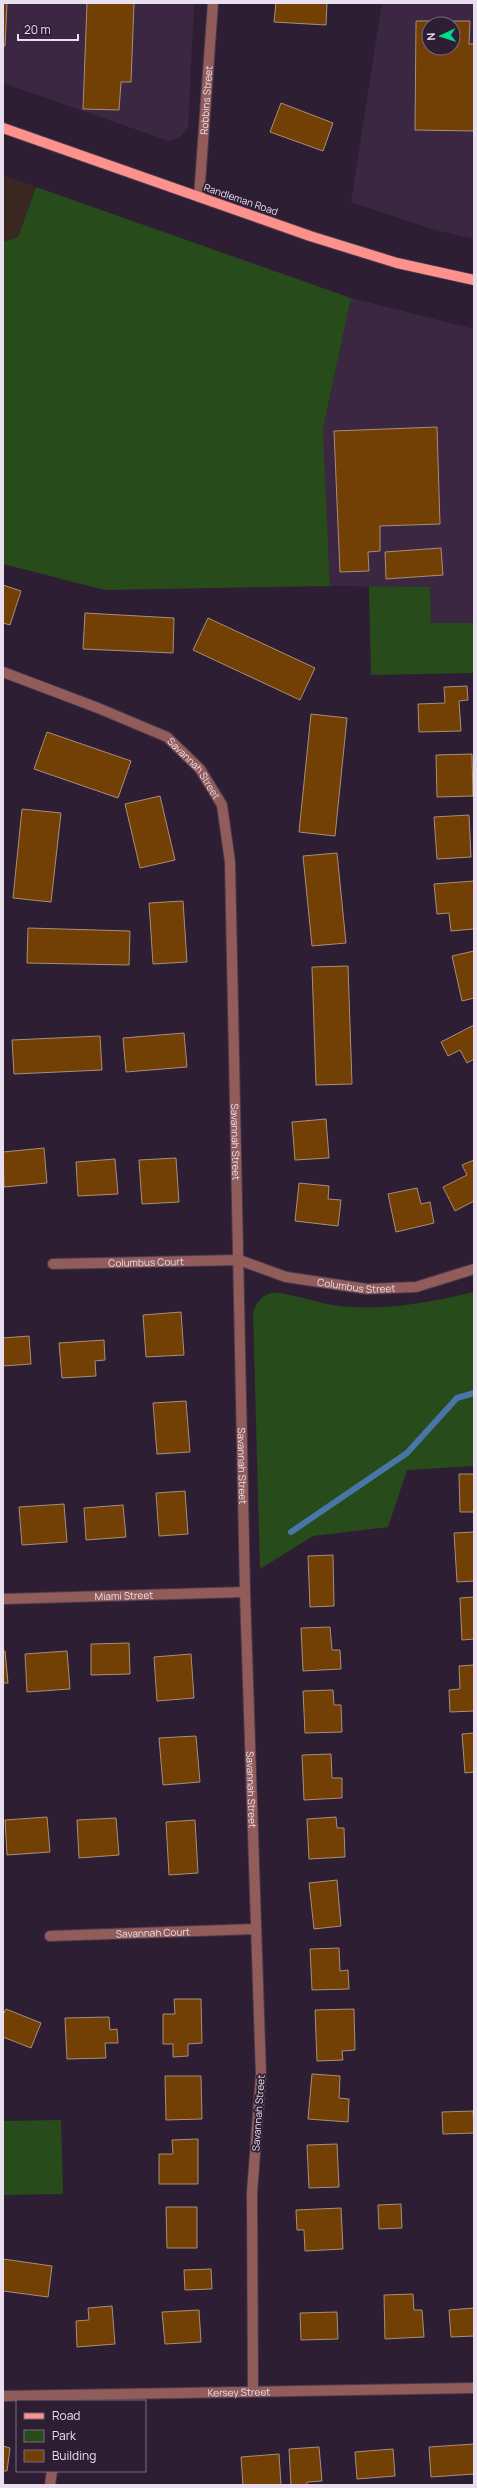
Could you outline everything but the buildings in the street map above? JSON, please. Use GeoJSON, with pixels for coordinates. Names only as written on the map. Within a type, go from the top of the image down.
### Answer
{"type":"FeatureCollection","features":[{"type":"Feature","properties":{"kind":"main road","name":"Randleman Road"},"geometry":{"type":"LineString","coordinates":[[3,128],[199,197],[397,263],[474,280]]}},
{"type":"Feature","properties":{"kind":"street","name":"Robbins Street"},"geometry":{"type":"LineString","coordinates":[[199,197],[212,3]]}},
{"type":"Feature","properties":{"kind":"street","name":"Savannah Street"},"geometry":{"type":"LineString","coordinates":[[3,672],[98,708],[167,737],[200,769],[222,805],[230,862],[245,1592],[261,2075],[252,2193],[253,2391]]}},
{"type":"Feature","properties":{"kind":"street","name":"Columbus Court"},"geometry":{"type":"LineString","coordinates":[[53,1264],[239,1260]]}},
{"type":"Feature","properties":{"kind":"street","name":"Columbus Street"},"geometry":{"type":"LineString","coordinates":[[239,1260],[286,1277],[367,1289],[416,1286],[474,1269]]}},
{"type":"Feature","properties":{"kind":"street","name":"Miami Street"},"geometry":{"type":"LineString","coordinates":[[3,1599],[245,1592]]}},
{"type":"Feature","properties":{"kind":"street","name":"Savannah Court"},"geometry":{"type":"LineString","coordinates":[[50,1936],[256,1929]]}},
{"type":"Feature","properties":{"kind":"street","name":"Kersey Street"},"geometry":{"type":"LineString","coordinates":[[3,2396],[67,2398],[253,2391],[474,2388]]}},
{"type":"Feature","properties":{"kind":"street"},"geometry":{"type":"LineString","coordinates":[[50,2485],[52,2472]]}},
{"type":"Feature","properties":{"kind":"shaded area"},"geometry":{"type":"Polygon","coordinates":[[[3,3],[194,3],[188,128],[179,138],[169,141],[3,83],[3,3]]]}},
{"type":"Feature","properties":{"kind":"shaded area"},"geometry":{"type":"Polygon","coordinates":[[[382,3],[474,3],[474,239],[432,229],[351,202],[382,3]]]}},
{"type":"Feature","properties":{"kind":"shaded area"},"geometry":{"type":"Polygon","coordinates":[[[3,175],[36,187],[18,237],[3,242],[3,175]]]}},
{"type":"Feature","properties":{"kind":"shaded area"},"geometry":{"type":"Polygon","coordinates":[[[351,298],[474,329],[474,623],[431,623],[430,587],[330,586],[323,429],[351,298]]]}},
{"type":"Feature","properties":{"kind":"green space"},"geometry":{"type":"Polygon","coordinates":[[[36,187],[351,298],[323,429],[330,586],[105,590],[3,564],[3,242],[18,237],[36,187]]]}},
{"type":"Feature","properties":{"kind":"green space"},"geometry":{"type":"Polygon","coordinates":[[[369,586],[430,587],[431,623],[474,623],[474,673],[371,675],[369,586]]]}},
{"type":"Feature","properties":{"kind":"green space"},"geometry":{"type":"Polygon","coordinates":[[[474,1292],[474,1466],[407,1470],[388,1527],[313,1536],[260,1569],[253,1311],[258,1302],[265,1295],[277,1293],[292,1295],[332,1305],[350,1307],[385,1307],[439,1300],[474,1292]]]}},
{"type":"Feature","properties":{"kind":"green space"},"geometry":{"type":"Polygon","coordinates":[[[61,2120],[63,2194],[3,2195],[3,2121],[61,2120]]]}},
{"type":"Feature","properties":{"kind":"waterway"},"geometry":{"type":"LineString","coordinates":[[291,1532],[407,1453],[457,1398],[474,1393]]}}]}
